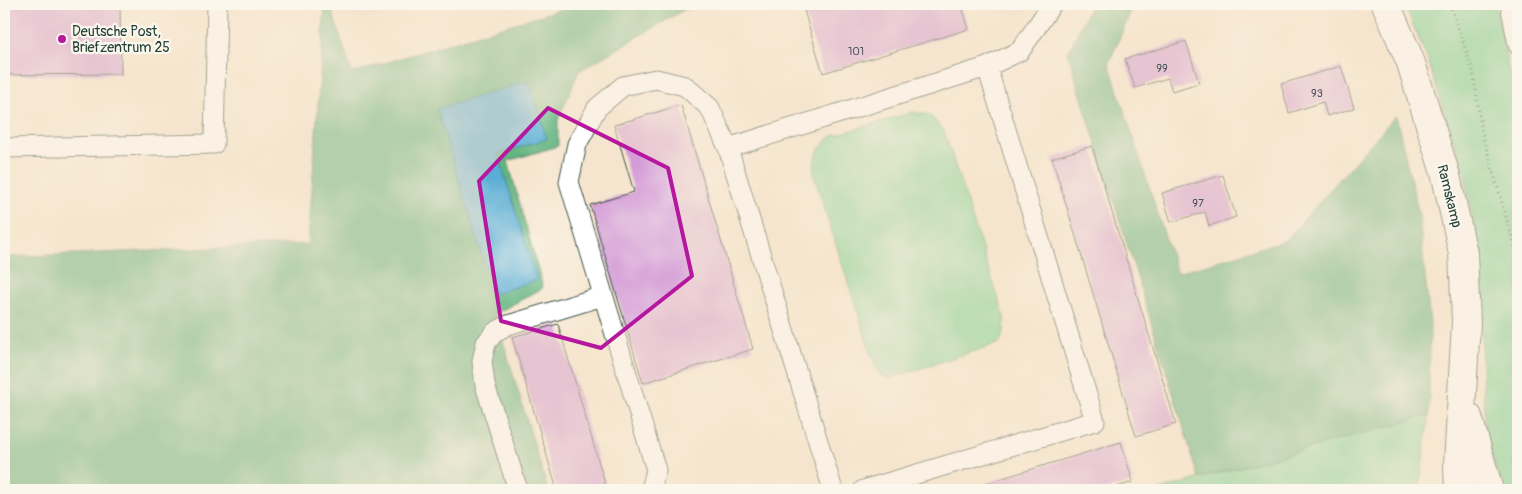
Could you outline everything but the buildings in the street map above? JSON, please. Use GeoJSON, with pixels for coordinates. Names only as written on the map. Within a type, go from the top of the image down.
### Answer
{"type":"FeatureCollection","features":[{"type":"Feature","properties":{"kind":"street","name":"Ramskamp"},"geometry":{"type":"LineString","coordinates":[[1386,4],[1411,63],[1446,176],[1463,253],[1466,322],[1458,465],[1459,490]]}},
{"type":"Feature","properties":{"kind":"street","name":"Ramskamp"},"geometry":{"type":"LineString","coordinates":[[1463,398],[1489,490]]}},
{"type":"Feature","properties":{"kind":"lane"},"geometry":{"type":"LineString","coordinates":[[4,148],[214,144],[217,4]]}},
{"type":"Feature","properties":{"kind":"lane"},"geometry":{"type":"LineString","coordinates":[[728,148],[987,67],[1020,51],[1052,4]]}},
{"type":"Feature","properties":{"kind":"lane"},"geometry":{"type":"LineString","coordinates":[[1510,4],[1518,45]]}},
{"type":"Feature","properties":{"kind":"lane"},"geometry":{"type":"LineString","coordinates":[[863,490],[1095,421],[987,67]]}},
{"type":"Feature","properties":{"kind":"lane"},"geometry":{"type":"LineString","coordinates":[[651,490],[656,470],[568,182],[576,144],[597,108],[624,86],[656,79],[686,86],[710,108],[728,148],[833,490]]}},
{"type":"Feature","properties":{"kind":"lane"},"geometry":{"type":"LineString","coordinates":[[518,490],[485,385],[482,361],[486,343],[495,332],[508,325],[603,296]]}},
{"type":"Feature","properties":{"kind":"path"},"geometry":{"type":"LineString","coordinates":[[1450,4],[1473,71],[1482,133],[1518,259]]}},
{"type":"Feature","properties":{"kind":"path"},"geometry":{"type":"LineString","coordinates":[[1513,464],[1518,399]]}},
{"type":"Feature","properties":{"kind":"highlighted area"},"geometry":{"type":"Polygon","coordinates":[[[548,108],[668,168],[692,276],[601,348],[501,321],[479,181],[548,108]]]}},
{"type":"Feature","properties":{"kind":"green space"},"geometry":{"type":"Polygon","coordinates":[[[325,4],[330,4],[352,73],[577,4],[705,4],[684,10],[579,71],[558,120],[558,146],[508,161],[543,288],[495,314],[548,490],[4,490],[4,257],[308,244],[325,4]]]}},
{"type":"Feature","properties":{"kind":"green space"},"geometry":{"type":"Polygon","coordinates":[[[1091,4],[1134,4],[1109,63],[1177,273],[1286,240],[1396,115],[1419,215],[1430,323],[1429,415],[1199,478],[1068,53],[1091,4]]]}},
{"type":"Feature","properties":{"kind":"green space"},"geometry":{"type":"Polygon","coordinates":[[[1404,4],[1495,4],[1518,114],[1518,490],[1502,490],[1485,431],[1480,260],[1465,176],[1427,58],[1404,4]]]}},
{"type":"Feature","properties":{"kind":"green space"},"geometry":{"type":"Polygon","coordinates":[[[913,112],[930,115],[944,131],[1005,319],[1000,343],[890,378],[879,374],[871,354],[814,176],[815,163],[819,149],[832,136],[913,112]]]}},
{"type":"Feature","properties":{"kind":"green space"},"geometry":{"type":"Polygon","coordinates":[[[1429,415],[1419,490],[1158,490],[1429,415]]]}},
{"type":"Feature","properties":{"kind":"water"},"geometry":{"type":"Polygon","coordinates":[[[529,81],[547,139],[498,154],[537,280],[494,294],[437,109],[529,81]]]}},
{"type":"Feature","properties":{"kind":"place","name":"Deutsche Post, Briefzentrum 25"},"geometry":{"type":"Point","coordinates":[62,39]}}]}
